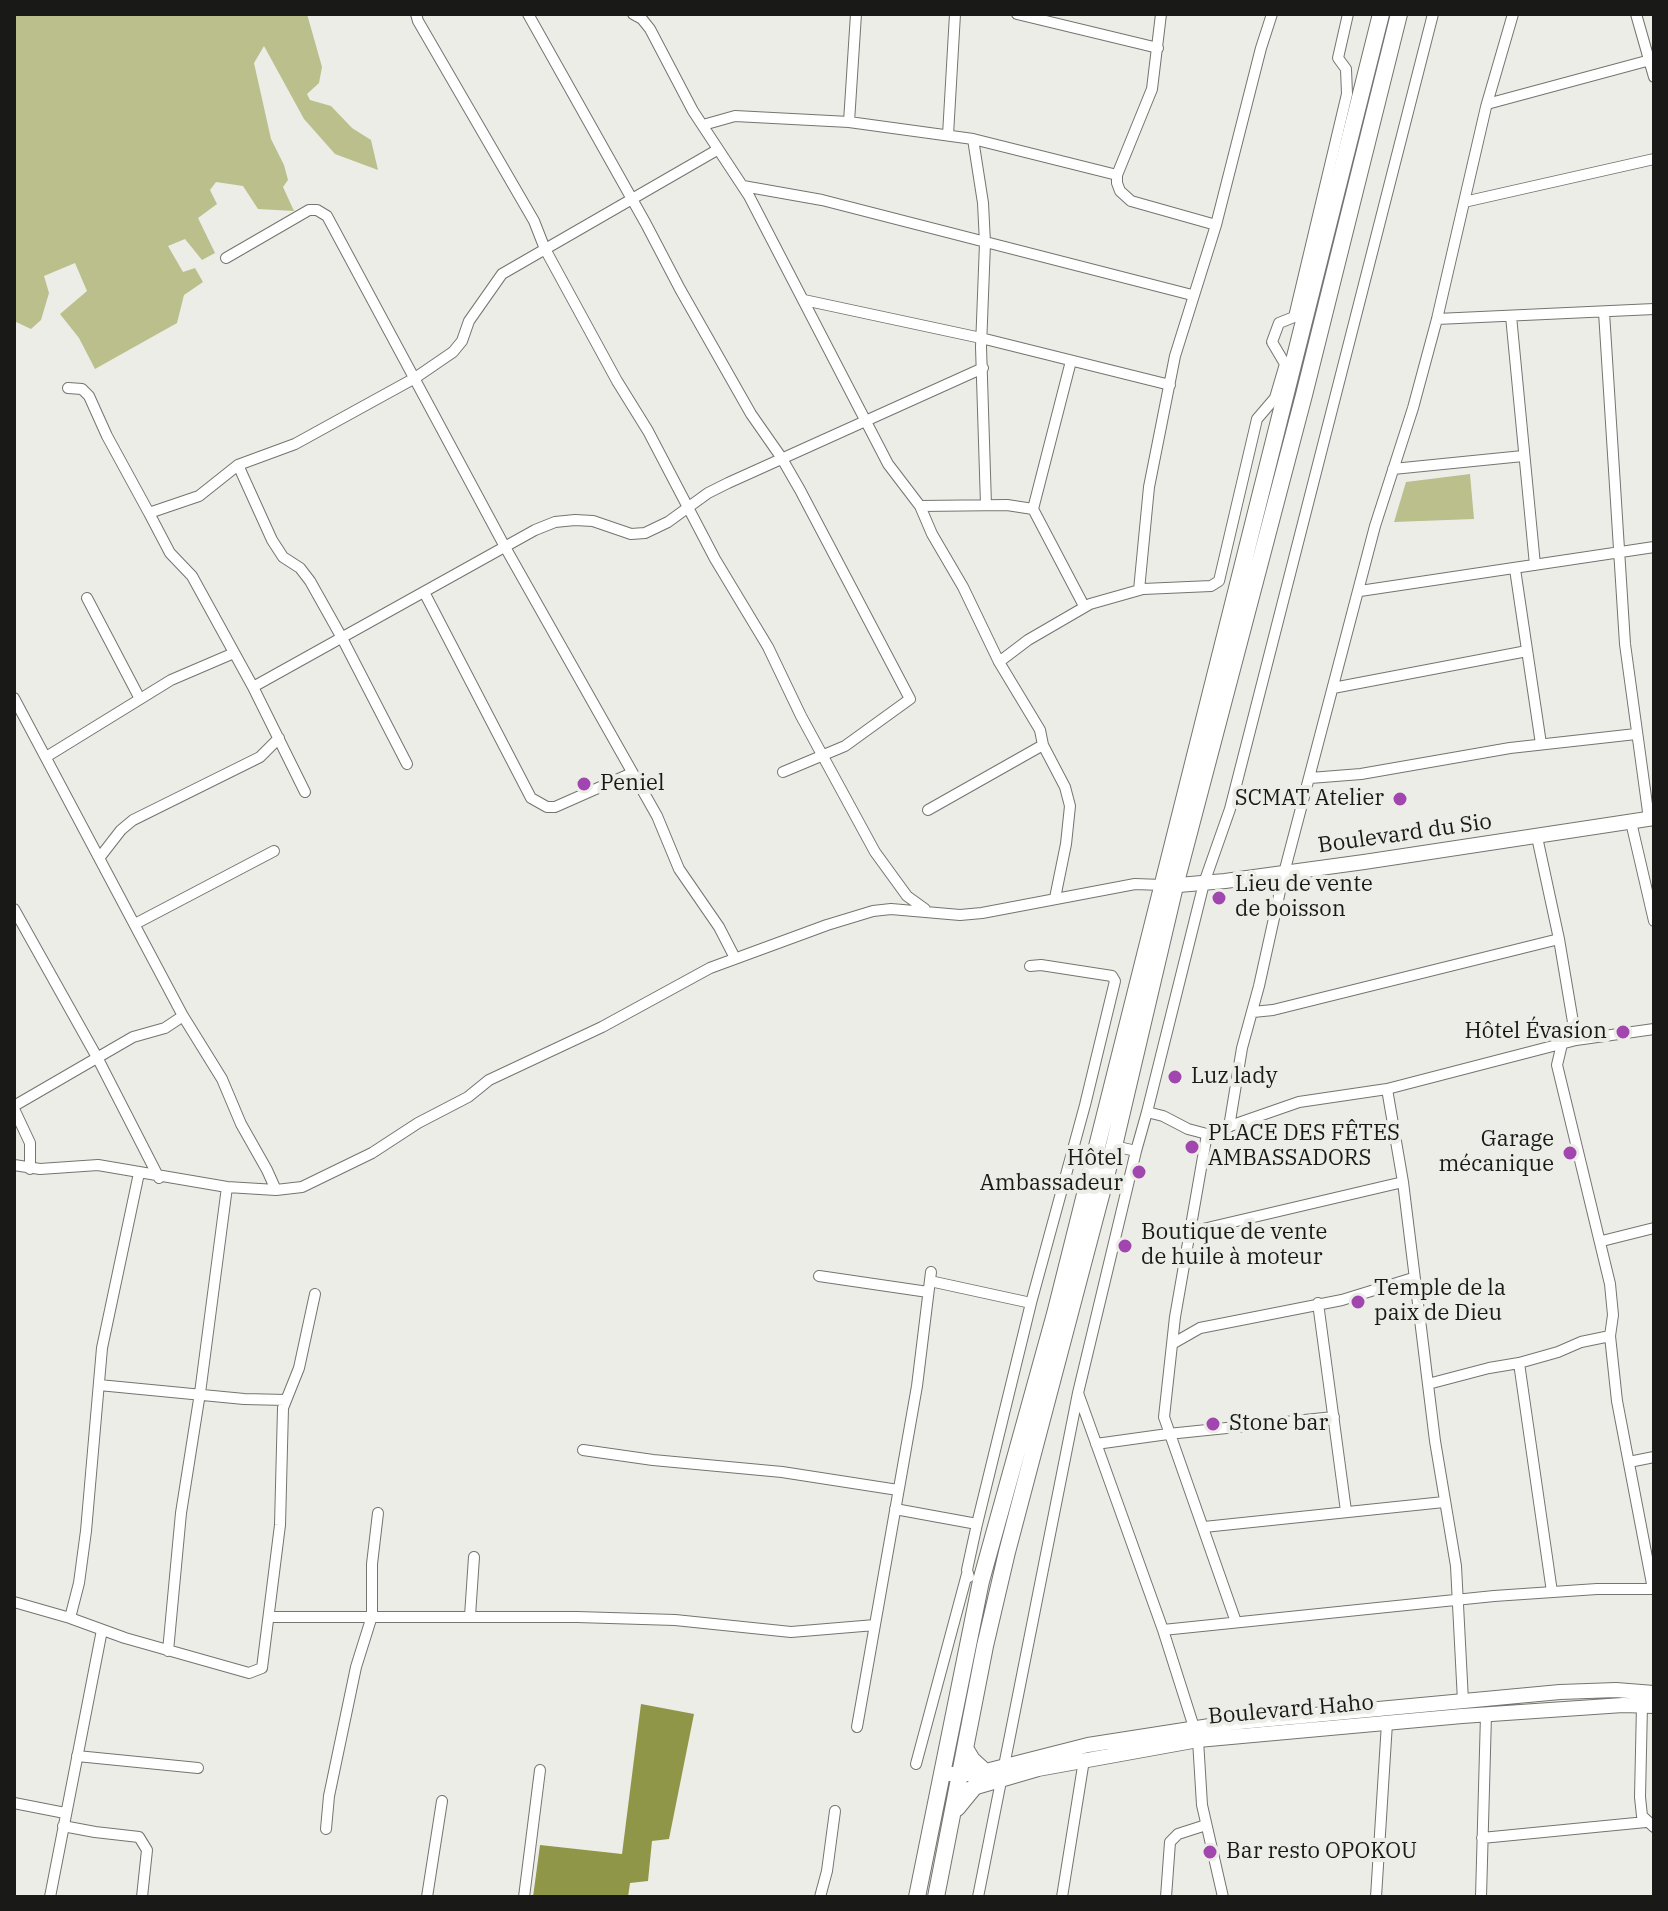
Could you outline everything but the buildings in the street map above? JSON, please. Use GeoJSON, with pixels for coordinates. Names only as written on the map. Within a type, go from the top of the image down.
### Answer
{"type":"FeatureCollection","features":[{"type":"Feature","properties":{"kind":"main road"},"geometry":{"type":"LineString","coordinates":[[936,1897],[1007,1552],[1114,1146],[1168,886],[1280,396],[1381,14]]}},
{"type":"Feature","properties":{"kind":"main road"},"geometry":{"type":"LineString","coordinates":[[917,1897],[974,1578],[1055,1314],[1106,1111],[1304,395],[1399,14]]}},
{"type":"Feature","properties":{"kind":"main road","name":"Boulevard du Sio"},"geometry":{"type":"LineString","coordinates":[[1168,886],[1284,873],[1652,818]]}},
{"type":"Feature","properties":{"kind":"main road","name":"Boulevard Haho"},"geometry":{"type":"LineString","coordinates":[[938,1790],[1088,1745],[1148,1741],[1463,1701],[1574,1691],[1654,1693]]}},
{"type":"Feature","properties":{"kind":"main road","name":"Boulevard Haho"},"geometry":{"type":"LineString","coordinates":[[1196,1734],[1648,1706]]}},
{"type":"Feature","properties":{"kind":"main road","name":"Boulevard Haho"},"geometry":{"type":"LineString","coordinates":[[1002,1771],[1084,1760],[1148,1741]]}},
{"type":"Feature","properties":{"kind":"main road"},"geometry":{"type":"LineString","coordinates":[[954,1813],[980,1779],[965,1748]]}},
{"type":"Feature","properties":{"kind":"main road","name":"Boulevard Haho"},"geometry":{"type":"LineString","coordinates":[[941,1772],[959,1784]]}},
{"type":"Feature","properties":{"kind":"street"},"geometry":{"type":"LineString","coordinates":[[416,14],[534,221],[545,249],[715,559],[768,647],[801,716],[875,852],[907,896],[926,910]]}},
{"type":"Feature","properties":{"kind":"street"},"geometry":{"type":"LineString","coordinates":[[528,14],[751,414],[781,457],[910,699],[866,733],[824,756],[783,772]]}},
{"type":"Feature","properties":{"kind":"street"},"geometry":{"type":"LineString","coordinates":[[633,14],[650,29],[717,150],[743,186],[888,464],[920,506],[999,662],[1040,730],[1043,745],[1065,787],[1070,806],[1055,898]]}},
{"type":"Feature","properties":{"kind":"street"},"geometry":{"type":"LineString","coordinates":[[849,122],[856,14]]}},
{"type":"Feature","properties":{"kind":"street"},"geometry":{"type":"LineString","coordinates":[[948,135],[955,14]]}},
{"type":"Feature","properties":{"kind":"street"},"geometry":{"type":"LineString","coordinates":[[1017,14],[1158,48]]}},
{"type":"Feature","properties":{"kind":"street"},"geometry":{"type":"LineString","coordinates":[[1161,14],[1152,89],[1117,175],[1120,191],[1131,201],[1216,225]]}},
{"type":"Feature","properties":{"kind":"street"},"geometry":{"type":"LineString","coordinates":[[1139,590],[1149,487],[1175,356],[1216,225],[1272,14]]}},
{"type":"Feature","properties":{"kind":"street"},"geometry":{"type":"LineString","coordinates":[[999,662],[1028,640],[1084,606],[1139,590],[1211,586],[1219,581],[1257,419],[1280,396],[1285,364],[1272,342],[1279,323],[1294,317],[1347,94],[1346,69],[1338,58],[1348,14]]}},
{"type":"Feature","properties":{"kind":"street"},"geometry":{"type":"LineString","coordinates":[[978,1897],[1078,1393],[1136,1151],[1204,883],[1230,809],[1433,14]]}},
{"type":"Feature","properties":{"kind":"street"},"geometry":{"type":"LineString","coordinates":[[1229,1127],[1242,1048],[1284,873],[1375,526],[1437,319],[1487,104],[1513,14]]}},
{"type":"Feature","properties":{"kind":"street"},"geometry":{"type":"LineString","coordinates":[[1636,14],[1652,59],[1654,77]]}},
{"type":"Feature","properties":{"kind":"street"},"geometry":{"type":"LineString","coordinates":[[1487,104],[1652,59]]}},
{"type":"Feature","properties":{"kind":"street"},"geometry":{"type":"LineString","coordinates":[[703,125],[735,116],[849,122],[973,139],[1117,175]]}},
{"type":"Feature","properties":{"kind":"street"},"geometry":{"type":"LineString","coordinates":[[973,139],[983,203],[985,243],[981,338],[986,505]]}},
{"type":"Feature","properties":{"kind":"street"},"geometry":{"type":"LineString","coordinates":[[149,513],[199,496],[238,465],[295,444],[415,378],[453,352],[462,341],[469,321],[502,274],[717,150]]}},
{"type":"Feature","properties":{"kind":"street"},"geometry":{"type":"LineString","coordinates":[[1464,202],[1654,159]]}},
{"type":"Feature","properties":{"kind":"street"},"geometry":{"type":"LineString","coordinates":[[743,186],[822,200],[1192,295]]}},
{"type":"Feature","properties":{"kind":"street"},"geometry":{"type":"LineString","coordinates":[[226,258],[309,210],[317,210],[327,216],[505,547],[657,816],[679,869],[719,927],[735,958]]}},
{"type":"Feature","properties":{"kind":"street"},"geometry":{"type":"LineString","coordinates":[[804,300],[981,338],[1170,385]]}},
{"type":"Feature","properties":{"kind":"street"},"geometry":{"type":"LineString","coordinates":[[1437,319],[1654,309]]}},
{"type":"Feature","properties":{"kind":"street"},"geometry":{"type":"LineString","coordinates":[[1604,312],[1625,644],[1636,734],[1652,818]]}},
{"type":"Feature","properties":{"kind":"street"},"geometry":{"type":"LineString","coordinates":[[1511,316],[1535,565]]}},
{"type":"Feature","properties":{"kind":"street"},"geometry":{"type":"LineString","coordinates":[[1071,361],[1033,509],[1084,606]]}},
{"type":"Feature","properties":{"kind":"street"},"geometry":{"type":"LineString","coordinates":[[253,687],[535,530],[555,522],[575,520],[593,521],[631,534],[645,533],[668,522],[708,493],[781,457],[983,368]]}},
{"type":"Feature","properties":{"kind":"street"},"geometry":{"type":"LineString","coordinates":[[68,388],[82,389],[89,396],[170,553],[192,576],[253,687],[305,792]]}},
{"type":"Feature","properties":{"kind":"street"},"geometry":{"type":"LineString","coordinates":[[1393,469],[1523,456]]}},
{"type":"Feature","properties":{"kind":"street"},"geometry":{"type":"LineString","coordinates":[[238,465],[272,540],[283,557],[300,568],[310,581],[407,764]]}},
{"type":"Feature","properties":{"kind":"street"},"geometry":{"type":"LineString","coordinates":[[920,506],[986,505],[1033,509]]}},
{"type":"Feature","properties":{"kind":"street"},"geometry":{"type":"LineString","coordinates":[[1360,591],[1654,547]]}},
{"type":"Feature","properties":{"kind":"street"},"geometry":{"type":"LineString","coordinates":[[1515,569],[1541,744]]}},
{"type":"Feature","properties":{"kind":"street"},"geometry":{"type":"LineString","coordinates":[[424,592],[531,798],[547,807],[555,807],[632,773]]}},
{"type":"Feature","properties":{"kind":"street"},"geometry":{"type":"LineString","coordinates":[[87,598],[140,699]]}},
{"type":"Feature","properties":{"kind":"street"},"geometry":{"type":"LineString","coordinates":[[1333,688],[1527,651]]}},
{"type":"Feature","properties":{"kind":"street"},"geometry":{"type":"LineString","coordinates":[[46,757],[171,680],[234,653]]}},
{"type":"Feature","properties":{"kind":"street"},"geometry":{"type":"LineString","coordinates":[[14,698],[183,1016],[222,1079],[241,1124],[276,1190]]}},
{"type":"Feature","properties":{"kind":"street"},"geometry":{"type":"LineString","coordinates":[[1310,778],[1361,774],[1541,744],[1636,734]]}},
{"type":"Feature","properties":{"kind":"street"},"geometry":{"type":"LineString","coordinates":[[100,857],[133,820],[260,757],[279,738]]}},
{"type":"Feature","properties":{"kind":"street"},"geometry":{"type":"LineString","coordinates":[[928,810],[1043,745]]}},
{"type":"Feature","properties":{"kind":"street"},"geometry":{"type":"LineString","coordinates":[[1631,822],[1654,921]]}},
{"type":"Feature","properties":{"kind":"street"},"geometry":{"type":"LineString","coordinates":[[1537,837],[1576,1040]]}},
{"type":"Feature","properties":{"kind":"street"},"geometry":{"type":"LineString","coordinates":[[135,924],[274,851]]}},
{"type":"Feature","properties":{"kind":"street"},"geometry":{"type":"LineString","coordinates":[[14,1165],[30,1169],[98,1165],[159,1178],[227,1187],[276,1190],[302,1187],[372,1153],[418,1123],[468,1097],[489,1080],[602,1027],[710,968],[827,925],[873,911],[926,910],[960,915],[1135,884],[1168,886]]}},
{"type":"Feature","properties":{"kind":"street"},"geometry":{"type":"LineString","coordinates":[[14,909],[98,1059],[159,1178]]}},
{"type":"Feature","properties":{"kind":"street"},"geometry":{"type":"LineString","coordinates":[[1253,1012],[1559,939]]}},
{"type":"Feature","properties":{"kind":"street"},"geometry":{"type":"LineString","coordinates":[[916,1764],[974,1578],[977,1524],[1115,978],[1077,970],[1030,966]]}},
{"type":"Feature","properties":{"kind":"street"},"geometry":{"type":"LineString","coordinates":[[30,1169],[30,1143],[14,1108],[133,1037],[165,1028],[183,1016]]}},
{"type":"Feature","properties":{"kind":"street"},"geometry":{"type":"LineString","coordinates":[[1147,1112],[1207,1134],[1299,1102],[1387,1089],[1576,1040],[1654,1029]]}},
{"type":"Feature","properties":{"kind":"street"},"geometry":{"type":"LineString","coordinates":[[1163,1630],[1459,1599],[1654,1589],[1617,1401],[1610,1336],[1613,1298],[1602,1241],[1557,1065],[1562,1044]]}},
{"type":"Feature","properties":{"kind":"street"},"geometry":{"type":"LineString","coordinates":[[1387,1089],[1403,1182],[1413,1278],[1459,1599],[1463,1701]]}},
{"type":"Feature","properties":{"kind":"street"},"geometry":{"type":"LineString","coordinates":[[1085,1105],[1106,1111]]}},
{"type":"Feature","properties":{"kind":"street"},"geometry":{"type":"LineString","coordinates":[[1207,1134],[1164,1403],[1168,1434],[1236,1622]]}},
{"type":"Feature","properties":{"kind":"street"},"geometry":{"type":"LineString","coordinates":[[1114,1146],[1136,1151]]}},
{"type":"Feature","properties":{"kind":"street"},"geometry":{"type":"LineString","coordinates":[[70,1618],[84,1544],[102,1348],[139,1173]]}},
{"type":"Feature","properties":{"kind":"street"},"geometry":{"type":"LineString","coordinates":[[1190,1232],[1403,1182]]}},
{"type":"Feature","properties":{"kind":"street"},"geometry":{"type":"LineString","coordinates":[[168,1651],[181,1513],[227,1187]]}},
{"type":"Feature","properties":{"kind":"street"},"geometry":{"type":"LineString","coordinates":[[1602,1241],[1654,1228]]}},
{"type":"Feature","properties":{"kind":"street"},"geometry":{"type":"LineString","coordinates":[[819,1276],[930,1282],[1031,1303]]}},
{"type":"Feature","properties":{"kind":"street"},"geometry":{"type":"LineString","coordinates":[[1172,1344],[1200,1328],[1342,1300],[1413,1278]]}},
{"type":"Feature","properties":{"kind":"street"},"geometry":{"type":"LineString","coordinates":[[857,1727],[917,1386],[930,1282]]}},
{"type":"Feature","properties":{"kind":"street"},"geometry":{"type":"LineString","coordinates":[[14,1602],[168,1651],[254,1673],[262,1668],[280,1525],[281,1431],[286,1400],[299,1368],[315,1294]]}},
{"type":"Feature","properties":{"kind":"street"},"geometry":{"type":"LineString","coordinates":[[1318,1303],[1346,1511]]}},
{"type":"Feature","properties":{"kind":"street"},"geometry":{"type":"LineString","coordinates":[[1428,1384],[1519,1363],[1581,1342],[1610,1336]]}},
{"type":"Feature","properties":{"kind":"street"},"geometry":{"type":"LineString","coordinates":[[1519,1363],[1552,1592]]}},
{"type":"Feature","properties":{"kind":"street"},"geometry":{"type":"LineString","coordinates":[[99,1385],[286,1400]]}},
{"type":"Feature","properties":{"kind":"street"},"geometry":{"type":"LineString","coordinates":[[1078,1393],[1163,1630],[1196,1734],[1202,1805],[1223,1897]]}},
{"type":"Feature","properties":{"kind":"street"},"geometry":{"type":"LineString","coordinates":[[1096,1444],[1334,1417]]}},
{"type":"Feature","properties":{"kind":"street"},"geometry":{"type":"LineString","coordinates":[[583,1450],[782,1472],[898,1490]]}},
{"type":"Feature","properties":{"kind":"street"},"geometry":{"type":"LineString","coordinates":[[1629,1462],[1654,1457]]}},
{"type":"Feature","properties":{"kind":"street"},"geometry":{"type":"LineString","coordinates":[[1204,1527],[1444,1502]]}},
{"type":"Feature","properties":{"kind":"street"},"geometry":{"type":"LineString","coordinates":[[895,1509],[977,1524]]}},
{"type":"Feature","properties":{"kind":"street"},"geometry":{"type":"LineString","coordinates":[[326,1829],[329,1796],[352,1682],[372,1616],[372,1564],[378,1513]]}},
{"type":"Feature","properties":{"kind":"street"},"geometry":{"type":"LineString","coordinates":[[470,1616],[474,1557]]}},
{"type":"Feature","properties":{"kind":"street"},"geometry":{"type":"LineString","coordinates":[[269,1617],[372,1616],[413,1619],[470,1616],[675,1620],[791,1632],[875,1625]]}},
{"type":"Feature","properties":{"kind":"street"},"geometry":{"type":"LineString","coordinates":[[50,1897],[102,1630]]}},
{"type":"Feature","properties":{"kind":"street"},"geometry":{"type":"LineString","coordinates":[[1648,1706],[1640,1797],[1642,1816],[1650,1825]]}},
{"type":"Feature","properties":{"kind":"street"},"geometry":{"type":"LineString","coordinates":[[1481,1897],[1486,1715]]}},
{"type":"Feature","properties":{"kind":"street"},"geometry":{"type":"LineString","coordinates":[[1376,1897],[1387,1723]]}},
{"type":"Feature","properties":{"kind":"street"},"geometry":{"type":"LineString","coordinates":[[77,1756],[198,1768]]}},
{"type":"Feature","properties":{"kind":"street"},"geometry":{"type":"LineString","coordinates":[[1062,1897],[1084,1760]]}},
{"type":"Feature","properties":{"kind":"street"},"geometry":{"type":"LineString","coordinates":[[524,1897],[540,1770]]}},
{"type":"Feature","properties":{"kind":"street"},"geometry":{"type":"LineString","coordinates":[[427,1897],[442,1801]]}},
{"type":"Feature","properties":{"kind":"street"},"geometry":{"type":"LineString","coordinates":[[14,1803],[65,1813]]}},
{"type":"Feature","properties":{"kind":"street"},"geometry":{"type":"LineString","coordinates":[[820,1897],[827,1871],[835,1811]]}},
{"type":"Feature","properties":{"kind":"street"},"geometry":{"type":"LineString","coordinates":[[1166,1897],[1170,1842],[1178,1834],[1206,1825]]}},
{"type":"Feature","properties":{"kind":"street"},"geometry":{"type":"LineString","coordinates":[[1482,1838],[1650,1825]]}},
{"type":"Feature","properties":{"kind":"street"},"geometry":{"type":"LineString","coordinates":[[63,1826],[139,1837],[147,1850],[142,1897]]}},
{"type":"Feature","properties":{"kind":"shaded area"},"geometry":{"type":"Polygon","coordinates":[[[14,14],[307,14],[322,67],[319,83],[307,94],[310,100],[331,106],[352,128],[371,140],[378,170],[335,154],[304,119],[264,46],[254,63],[271,139],[288,180],[283,187],[294,211],[258,209],[243,186],[216,182],[210,190],[217,204],[198,218],[215,253],[202,260],[185,239],[168,246],[183,272],[195,268],[203,282],[184,295],[177,323],[95,369],[79,338],[60,314],[87,291],[75,263],[44,276],[49,293],[41,320],[31,329],[14,321],[14,14]]]}},
{"type":"Feature","properties":{"kind":"shaded area"},"geometry":{"type":"Polygon","coordinates":[[[1470,474],[1474,519],[1394,522],[1406,482],[1470,474]]]}},
{"type":"Feature","properties":{"kind":"shaded area"},"geometry":{"type":"Polygon","coordinates":[[[641,1704],[694,1714],[669,1839],[652,1841],[648,1881],[630,1883],[628,1897],[533,1897],[540,1845],[622,1854],[641,1704]]]}},
{"type":"Feature","properties":{"kind":"place","name":"Peniel"},"geometry":{"type":"Point","coordinates":[584,784]}},
{"type":"Feature","properties":{"kind":"place","name":"SCMAT Atelier"},"geometry":{"type":"Point","coordinates":[1400,799]}},
{"type":"Feature","properties":{"kind":"place","name":"Lieu de vente de boisson"},"geometry":{"type":"Point","coordinates":[1219,898]}},
{"type":"Feature","properties":{"kind":"place","name":"Hôtel Évasion"},"geometry":{"type":"Point","coordinates":[1623,1032]}},
{"type":"Feature","properties":{"kind":"place","name":"Luz lady"},"geometry":{"type":"Point","coordinates":[1175,1077]}},
{"type":"Feature","properties":{"kind":"place","name":"PLACE DES FÊTES AMBASSADORS"},"geometry":{"type":"Point","coordinates":[1192,1147]}},
{"type":"Feature","properties":{"kind":"place","name":"Garage mécanique"},"geometry":{"type":"Point","coordinates":[1570,1153]}},
{"type":"Feature","properties":{"kind":"place","name":"Hôtel Ambassadeur"},"geometry":{"type":"Point","coordinates":[1139,1172]}},
{"type":"Feature","properties":{"kind":"place","name":"Boutique de vente de huile à moteur"},"geometry":{"type":"Point","coordinates":[1125,1246]}},
{"type":"Feature","properties":{"kind":"place","name":"Temple de la paix de Dieu"},"geometry":{"type":"Point","coordinates":[1358,1302]}},
{"type":"Feature","properties":{"kind":"place","name":"Stone bar"},"geometry":{"type":"Point","coordinates":[1213,1424]}},
{"type":"Feature","properties":{"kind":"place","name":"Bar resto OPOKOU"},"geometry":{"type":"Point","coordinates":[1210,1852]}}]}
